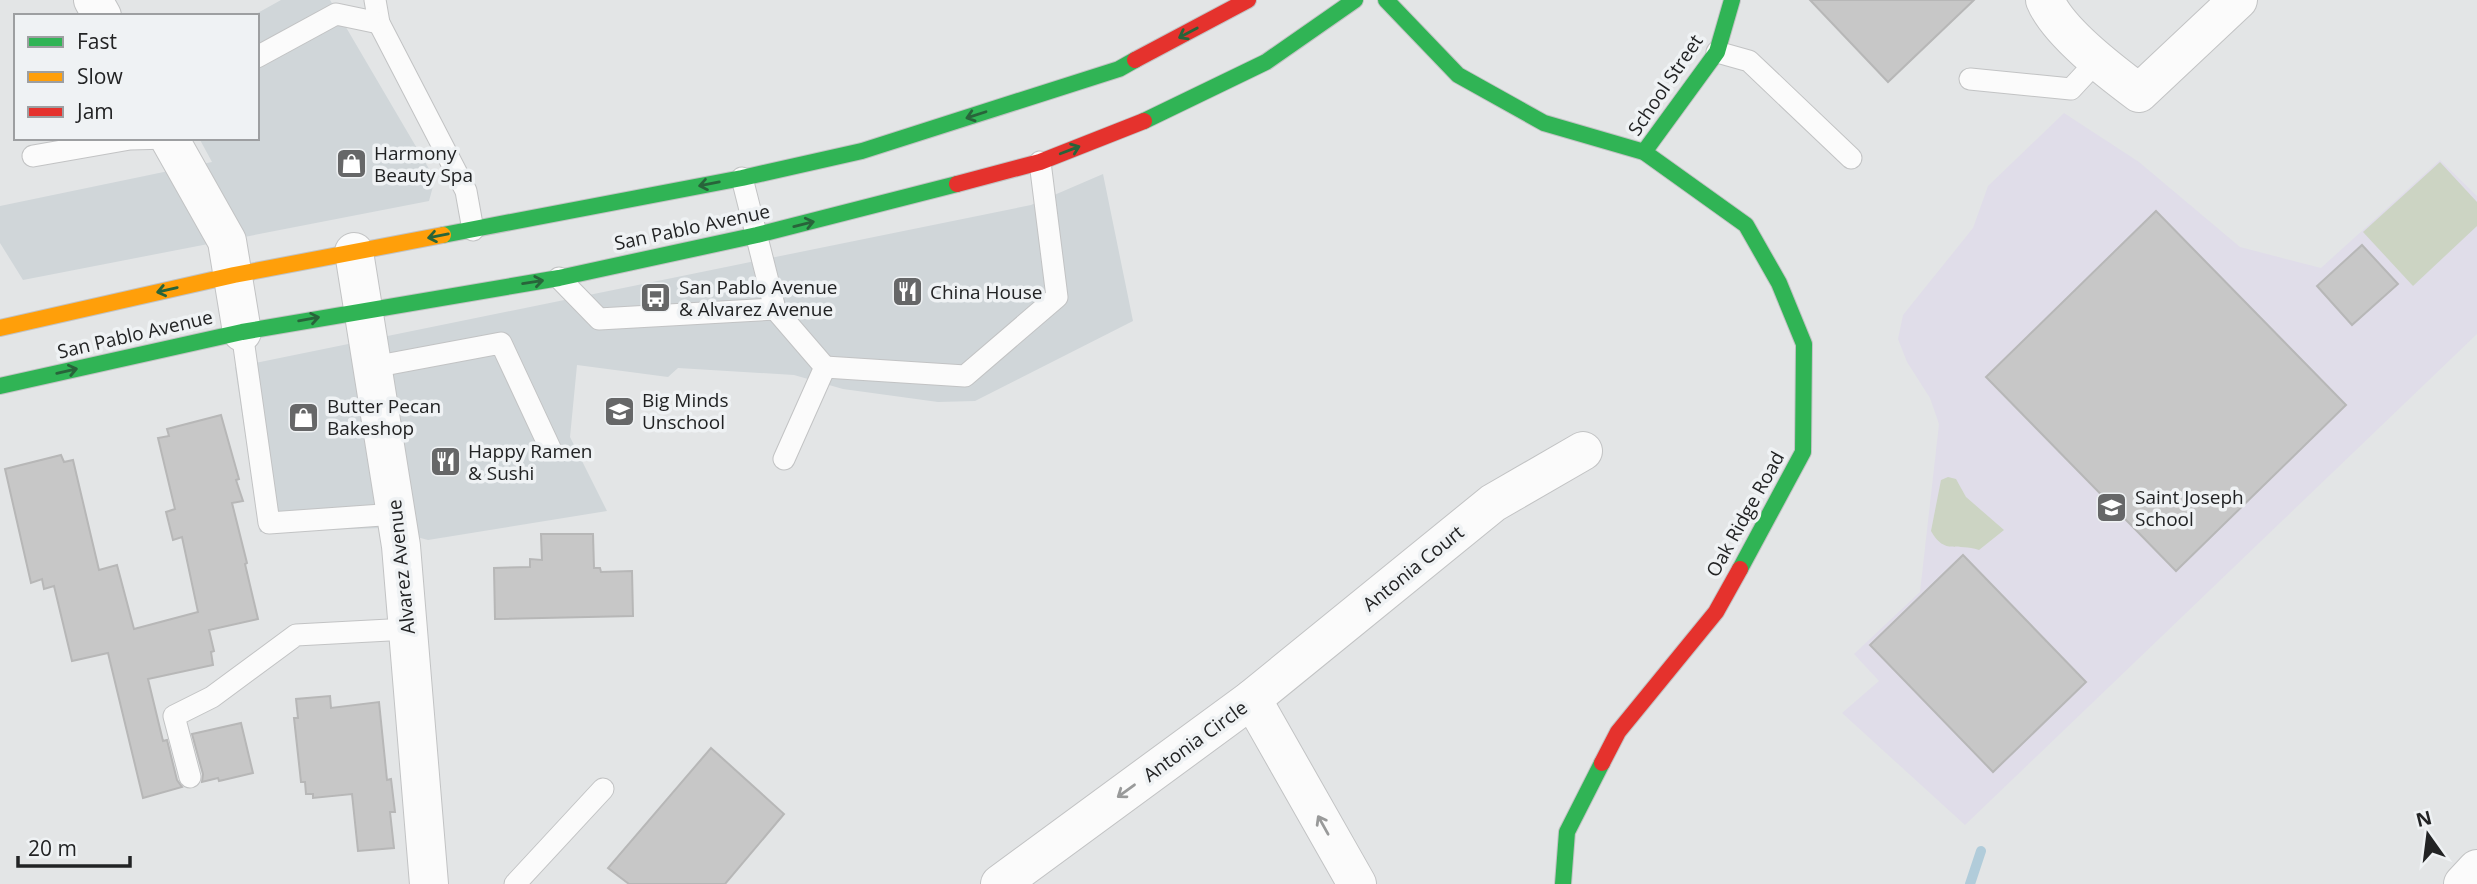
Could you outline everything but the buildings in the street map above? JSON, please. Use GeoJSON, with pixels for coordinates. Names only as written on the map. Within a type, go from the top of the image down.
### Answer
{"type":"FeatureCollection","features":[{"type":"Feature","properties":{"kind":"main road","name":"San Pablo Avenue"},"geometry":{"type":"LineString","coordinates":[[0,328],[234,275],[742,178],[862,151],[1119,69],[1248,0]]}},
{"type":"Feature","properties":{"kind":"main road","name":"San Pablo Avenue"},"geometry":{"type":"LineString","coordinates":[[0,386],[242,332],[559,278],[757,235],[1040,162],[1140,123],[1266,62],[1354,0]]}},
{"type":"Feature","properties":{"kind":"main road","name":"Oak Ridge Road"},"geometry":{"type":"LineString","coordinates":[[1386,0],[1458,75],[1544,123],[1644,152],[1746,225],[1779,283],[1804,344],[1803,452],[1716,612],[1618,732],[1567,832],[1563,884]]}},
{"type":"Feature","properties":{"kind":"main road","name":"School Street"},"geometry":{"type":"LineString","coordinates":[[1644,152],[1717,52],[1732,0]]}},
{"type":"Feature","properties":{"kind":"street"},"geometry":{"type":"LineString","coordinates":[[2045,0],[2050,11],[2097,61],[2139,93],[2238,0]]}},
{"type":"Feature","properties":{"kind":"street"},"geometry":{"type":"LineString","coordinates":[[170,140],[227,241],[242,332]]}},
{"type":"Feature","properties":{"kind":"street","name":"Alvarez Avenue"},"geometry":{"type":"LineString","coordinates":[[354,252],[396,514],[429,884]]}},
{"type":"Feature","properties":{"kind":"street","name":"Antonia Court"},"geometry":{"type":"LineString","coordinates":[[1252,699],[1493,503],[1583,451]]}},
{"type":"Feature","properties":{"kind":"street","name":"Antonia Circle"},"geometry":{"type":"LineString","coordinates":[[1000,884],[1252,699],[1357,884]]}},
{"type":"Feature","properties":{"kind":"street"},"geometry":{"type":"LineString","coordinates":[[2463,884],[2477,870]]}},
{"type":"Feature","properties":{"kind":"lane"},"geometry":{"type":"LineString","coordinates":[[375,0],[379,23],[466,191],[473,230]]}},
{"type":"Feature","properties":{"kind":"lane"},"geometry":{"type":"LineString","coordinates":[[259,56],[336,13],[379,23]]}},
{"type":"Feature","properties":{"kind":"lane"},"geometry":{"type":"LineString","coordinates":[[1717,52],[1749,61],[1851,158]]}},
{"type":"Feature","properties":{"kind":"lane"},"geometry":{"type":"LineString","coordinates":[[1970,79],[2071,89],[2097,61]]}},
{"type":"Feature","properties":{"kind":"lane"},"geometry":{"type":"LineString","coordinates":[[33,156],[124,140]]}},
{"type":"Feature","properties":{"kind":"lane"},"geometry":{"type":"LineString","coordinates":[[742,178],[775,309],[825,367],[965,376],[1057,298],[1040,162]]}},
{"type":"Feature","properties":{"kind":"lane"},"geometry":{"type":"LineString","coordinates":[[559,278],[598,319],[775,309]]}},
{"type":"Feature","properties":{"kind":"lane"},"geometry":{"type":"LineString","coordinates":[[242,332],[269,523],[396,514]]}},
{"type":"Feature","properties":{"kind":"lane"},"geometry":{"type":"LineString","coordinates":[[373,367],[501,343],[550,448]]}},
{"type":"Feature","properties":{"kind":"lane"},"geometry":{"type":"LineString","coordinates":[[784,459],[825,367]]}},
{"type":"Feature","properties":{"kind":"lane"},"geometry":{"type":"LineString","coordinates":[[190,777],[174,716],[212,698],[296,635],[408,629]]}},
{"type":"Feature","properties":{"kind":"lane"},"geometry":{"type":"LineString","coordinates":[[515,884],[603,789]]}},
{"type":"Feature","properties":{"kind":"shaded area"},"geometry":{"type":"Polygon","coordinates":[[[281,0],[330,0],[435,179],[429,201],[23,280],[0,243],[0,206],[212,162],[200,140],[259,140],[259,14],[256,14],[281,0]]]}},
{"type":"Feature","properties":{"kind":"shaded area","name":"Saint Joseph School"},"geometry":{"type":"Polygon","coordinates":[[[2064,113],[2139,162],[2240,247],[2321,268],[2440,160],[2477,196],[2477,334],[1965,825],[1842,713],[1879,681],[1854,654],[1920,592],[1939,424],[1930,398],[1907,362],[1898,339],[1903,315],[1973,228],[1988,186],[2064,113]]]}},
{"type":"Feature","properties":{"kind":"shaded area"},"geometry":{"type":"Polygon","coordinates":[[[1103,174],[1133,321],[975,401],[938,402],[843,389],[794,375],[678,368],[668,377],[577,365],[570,437],[607,511],[428,540],[383,528],[260,532],[235,367],[1031,205],[1103,174]]]}},
{"type":"Feature","properties":{"kind":"green space"},"geometry":{"type":"Polygon","coordinates":[[[2440,162],[2477,202],[2477,226],[2413,286],[2363,232],[2440,162]]]}},
{"type":"Feature","properties":{"kind":"green space"},"geometry":{"type":"Polygon","coordinates":[[[1948,477],[1956,479],[1966,497],[2004,530],[1979,550],[1947,546],[1936,539],[1931,531],[1941,480],[1948,477]]]}},
{"type":"Feature","properties":{"kind":"waterway"},"geometry":{"type":"LineString","coordinates":[[1970,884],[1981,851]]}},
{"type":"Feature","properties":{"kind":"traffic: fast"},"geometry":{"type":"LineString","coordinates":[[1144,121],[1266,62],[1355,0]]}},
{"type":"Feature","properties":{"kind":"traffic: fast"},"geometry":{"type":"LineString","coordinates":[[1386,0],[1458,75],[1544,123],[1644,152],[1746,225],[1779,283],[1804,344],[1803,452],[1740,569]]}},
{"type":"Feature","properties":{"kind":"traffic: fast"},"geometry":{"type":"LineString","coordinates":[[1644,152],[1717,52],[1732,0]]}},
{"type":"Feature","properties":{"kind":"traffic: fast"},"geometry":{"type":"LineString","coordinates":[[443,235],[742,178],[862,151],[1119,69],[1135,60]]}},
{"type":"Feature","properties":{"kind":"traffic: fast"},"geometry":{"type":"LineString","coordinates":[[0,386],[242,332],[559,278],[757,235],[957,184]]}},
{"type":"Feature","properties":{"kind":"traffic: fast"},"geometry":{"type":"LineString","coordinates":[[1563,884],[1567,832],[1602,763]]}},
{"type":"Feature","properties":{"kind":"traffic: slow"},"geometry":{"type":"LineString","coordinates":[[0,328],[234,275],[443,235]]}},
{"type":"Feature","properties":{"kind":"traffic: jam"},"geometry":{"type":"LineString","coordinates":[[1135,60],[1248,0]]}},
{"type":"Feature","properties":{"kind":"traffic: jam"},"geometry":{"type":"LineString","coordinates":[[957,184],[1040,162],[1144,121]]}},
{"type":"Feature","properties":{"kind":"traffic: jam"},"geometry":{"type":"LineString","coordinates":[[1602,763],[1618,732],[1716,612],[1740,569]]}},
{"type":"Feature","properties":{"kind":"place","name":"Harmony Beauty Spa"},"geometry":{"type":"Point","coordinates":[351,164]}},
{"type":"Feature","properties":{"kind":"place","name":"China House"},"geometry":{"type":"Point","coordinates":[907,292]}},
{"type":"Feature","properties":{"kind":"place","name":"San Pablo Avenue & Alvarez Avenue"},"geometry":{"type":"Point","coordinates":[656,298]}},
{"type":"Feature","properties":{"kind":"place","name":"Big Minds Unschool"},"geometry":{"type":"Point","coordinates":[619,411]}},
{"type":"Feature","properties":{"kind":"place","name":"Butter Pecan Bakeshop"},"geometry":{"type":"Point","coordinates":[304,417]}},
{"type":"Feature","properties":{"kind":"place","name":"Happy Ramen & Sushi"},"geometry":{"type":"Point","coordinates":[445,462]}},
{"type":"Feature","properties":{"kind":"place","name":"Saint Joseph School"},"geometry":{"type":"Point","coordinates":[2112,508]}}]}
